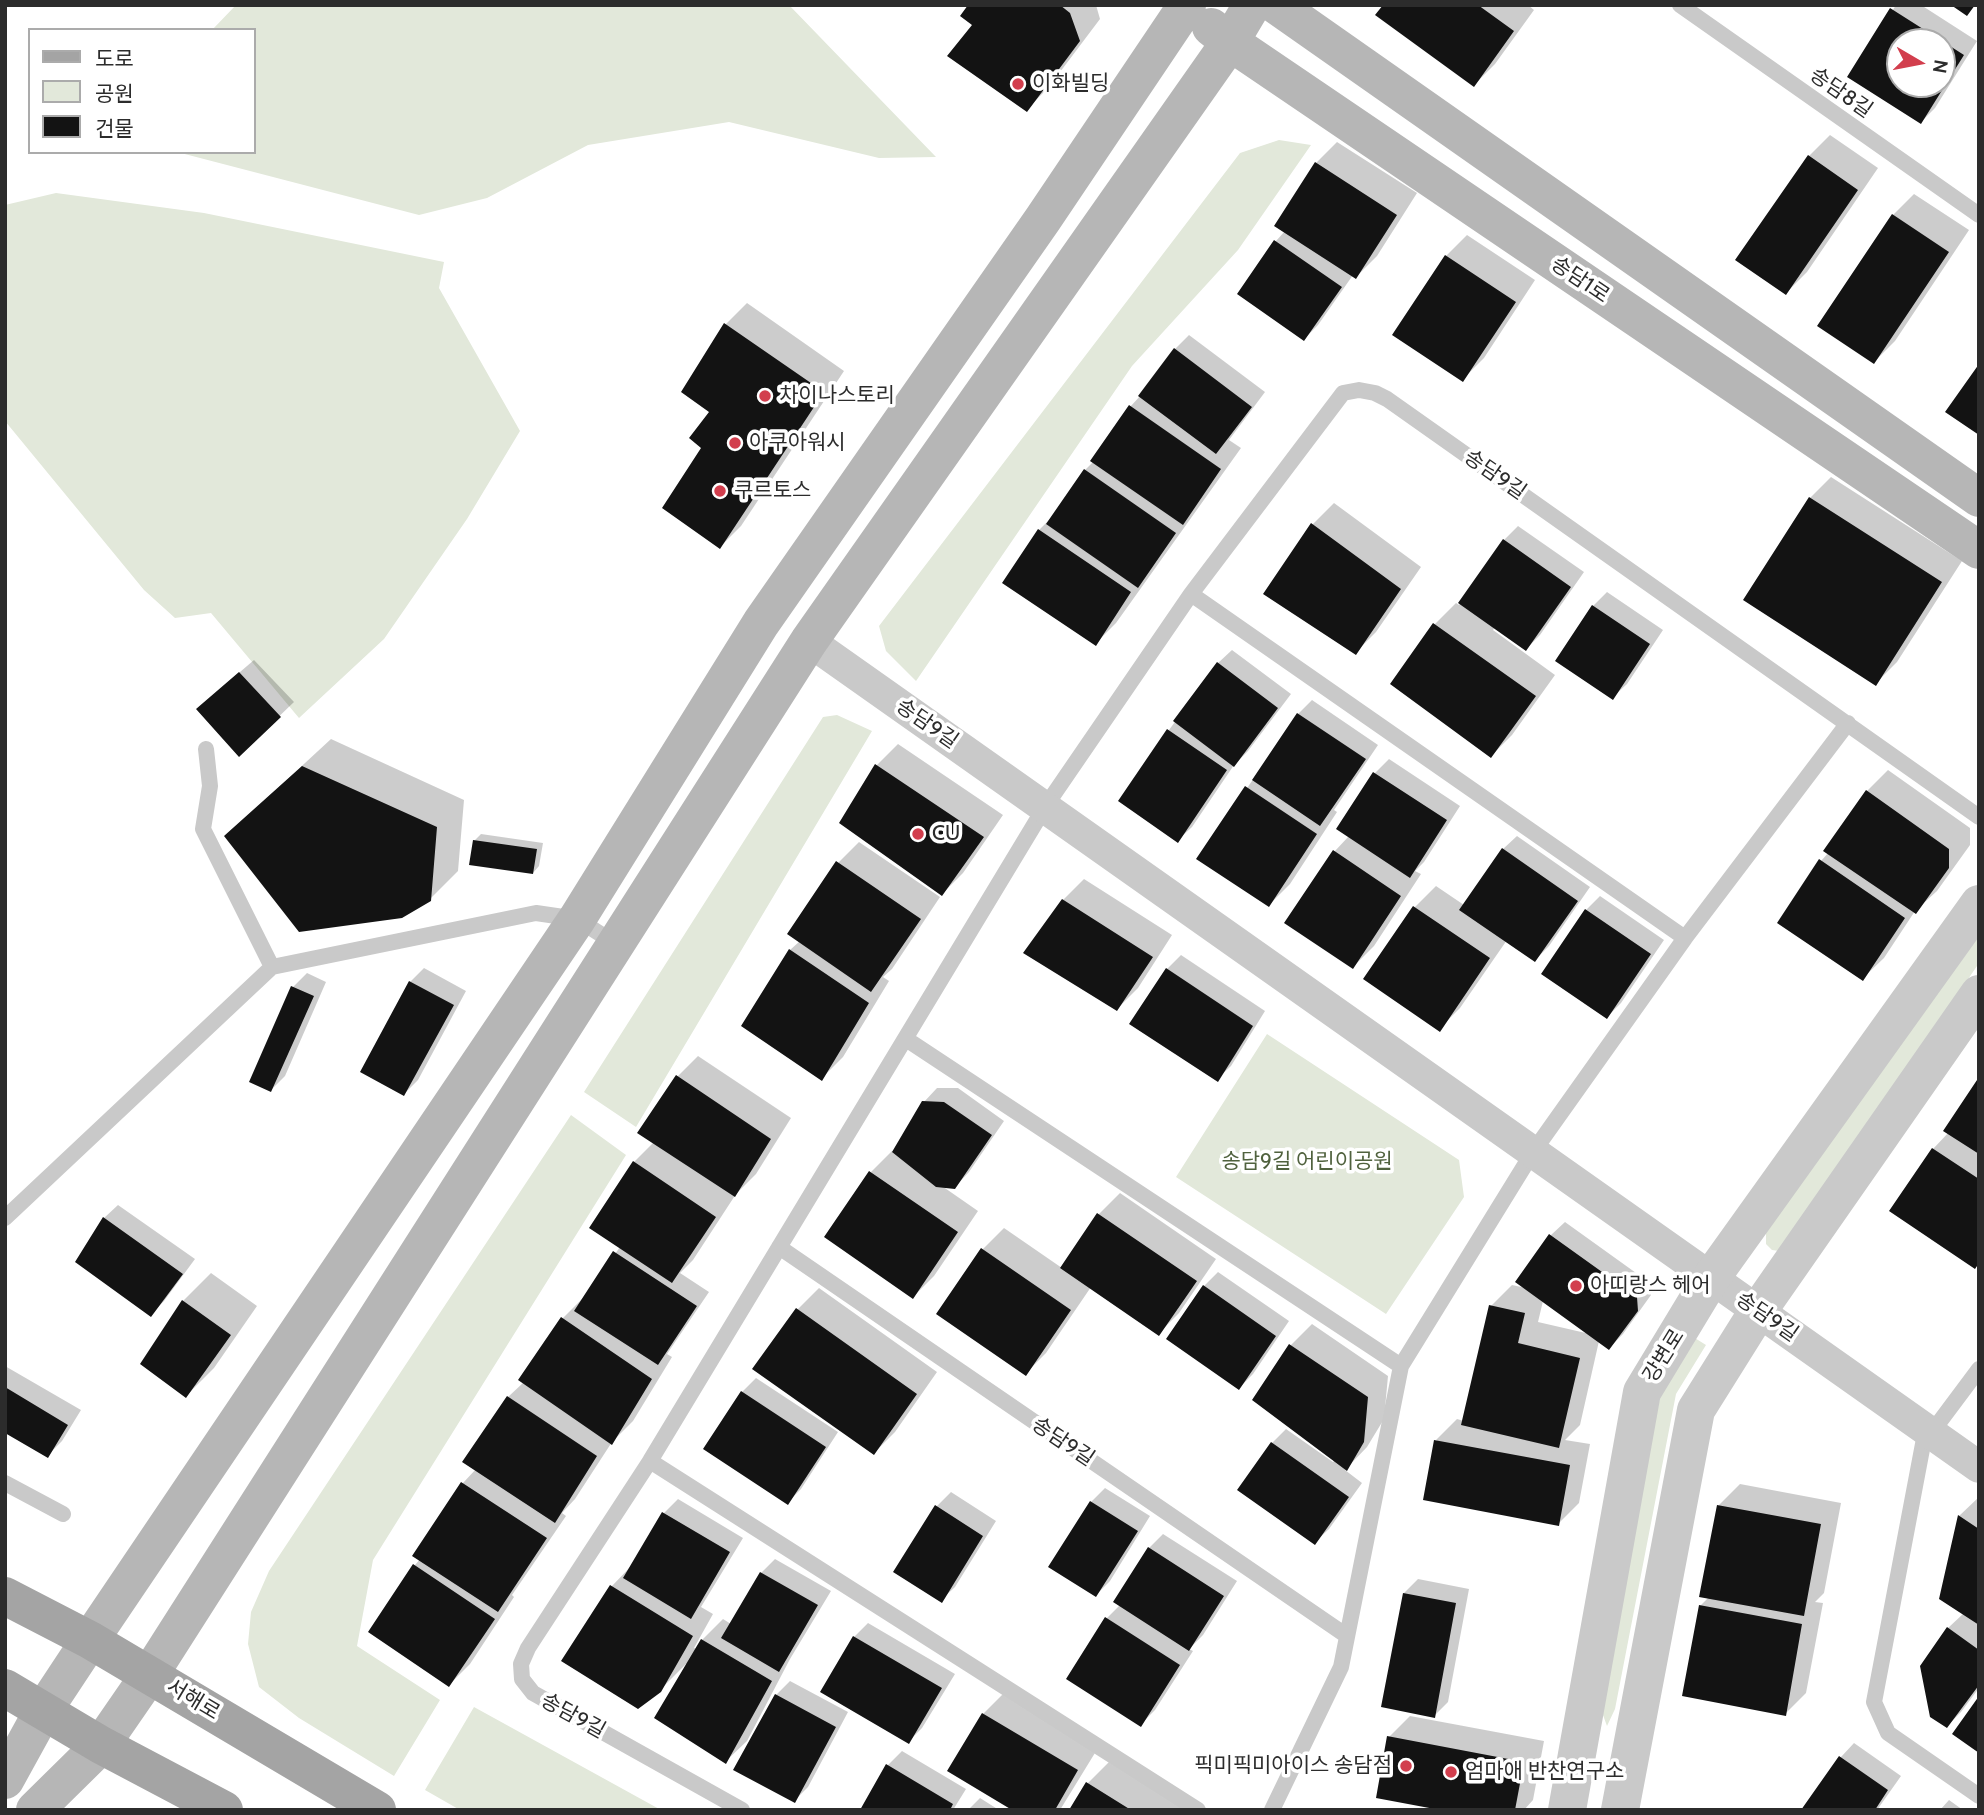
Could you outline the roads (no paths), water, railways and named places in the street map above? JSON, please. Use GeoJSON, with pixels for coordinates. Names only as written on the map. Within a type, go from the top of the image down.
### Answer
{"type":"FeatureCollection","features":[{"type":"Feature","properties":{"kind":"main road"},"geometry":{"type":"LineString","coordinates":[[1223,5],[1230,43]]}},
{"type":"Feature","properties":{"kind":"main road"},"geometry":{"type":"LineString","coordinates":[[34,1810],[101,1745],[150,1674],[809,641],[1230,43],[1252,5]]}},
{"type":"Feature","properties":{"kind":"main road"},"geometry":{"type":"LineString","coordinates":[[1276,5],[1979,498]]}},
{"type":"Feature","properties":{"kind":"main road"},"geometry":{"type":"LineString","coordinates":[[5,1780],[43,1711],[90,1640],[577,919],[761,622],[1043,219],[1186,6]]}},
{"type":"Feature","properties":{"kind":"main road","name":"송담1로"},"geometry":{"type":"LineString","coordinates":[[1186,6],[1230,43],[1979,550]]}},
{"type":"Feature","properties":{"kind":"main road","name":"서해로"},"geometry":{"type":"LineString","coordinates":[[5,1596],[150,1674],[377,1810]]}},
{"type":"Feature","properties":{"kind":"main road"},"geometry":{"type":"LineString","coordinates":[[5,1688],[101,1745],[224,1810]]}},
{"type":"Feature","properties":{"kind":"street","name":"송담9길"},"geometry":{"type":"LineString","coordinates":[[809,641],[1979,1467]]}},
{"type":"Feature","properties":{"kind":"street","name":"강변로"},"geometry":{"type":"LineString","coordinates":[[1567,1810],[1642,1392],[1711,1279],[1979,904]]}},
{"type":"Feature","properties":{"kind":"street"},"geometry":{"type":"LineString","coordinates":[[1620,1810],[1696,1410],[1758,1311],[1979,994]]}},
{"type":"Feature","properties":{"kind":"lane","name":"송담8길"},"geometry":{"type":"LineString","coordinates":[[1680,5],[1979,215]]}},
{"type":"Feature","properties":{"kind":"lane","name":"송담9길"},"geometry":{"type":"LineString","coordinates":[[742,1810],[533,1693],[522,1679],[521,1664],[528,1648],[650,1461],[1045,807],[1191,594],[1343,393],[1359,390],[1387,399],[1979,817]]}},
{"type":"Feature","properties":{"kind":"lane"},"geometry":{"type":"LineString","coordinates":[[1191,594],[1685,938]]}},
{"type":"Feature","properties":{"kind":"lane"},"geometry":{"type":"LineString","coordinates":[[1272,1810],[1341,1667],[1401,1366],[1533,1152],[1685,938],[1848,723]]}},
{"type":"Feature","properties":{"kind":"lane"},"geometry":{"type":"LineString","coordinates":[[206,749],[211,786],[203,829],[272,967]]}},
{"type":"Feature","properties":{"kind":"lane"},"geometry":{"type":"LineString","coordinates":[[5,1219],[272,967],[536,913],[577,919],[616,944]]}},
{"type":"Feature","properties":{"kind":"lane"},"geometry":{"type":"LineString","coordinates":[[906,1039],[1401,1366]]}},
{"type":"Feature","properties":{"kind":"lane","name":"송담9길"},"geometry":{"type":"LineString","coordinates":[[779,1247],[1347,1636]]}},
{"type":"Feature","properties":{"kind":"lane"},"geometry":{"type":"LineString","coordinates":[[1979,1369],[1923,1444],[1874,1702],[1888,1733],[1979,1796]]}},
{"type":"Feature","properties":{"kind":"lane"},"geometry":{"type":"LineString","coordinates":[[650,1461],[1198,1810]]}},
{"type":"Feature","properties":{"kind":"lane"},"geometry":{"type":"LineString","coordinates":[[5,1483],[62,1514]]}},
{"type":"Feature","properties":{"kind":"place","name":"이화빌딩"},"geometry":{"type":"Point","coordinates":[1018,84]}},
{"type":"Feature","properties":{"kind":"place","name":"차이나스토리"},"geometry":{"type":"Point","coordinates":[765,396]}},
{"type":"Feature","properties":{"kind":"place","name":"아쿠아워시"},"geometry":{"type":"Point","coordinates":[735,443]}},
{"type":"Feature","properties":{"kind":"place","name":"쿠르토스"},"geometry":{"type":"Point","coordinates":[720,491]}},
{"type":"Feature","properties":{"kind":"place","name":"CU"},"geometry":{"type":"Point","coordinates":[918,834]}},
{"type":"Feature","properties":{"kind":"place","name":"아띠랑스 헤어"},"geometry":{"type":"Point","coordinates":[1576,1286]}},
{"type":"Feature","properties":{"kind":"place","name":"픽미픽미아이스 송담점"},"geometry":{"type":"Point","coordinates":[1406,1766]}},
{"type":"Feature","properties":{"kind":"place","name":"엄마애 반찬연구소"},"geometry":{"type":"Point","coordinates":[1451,1772]}},
{"type":"Feature","properties":{"kind":"park label","name":"송담9길 어린이공원"},"geometry":{"type":"Point","coordinates":[1307,1162]}}]}
